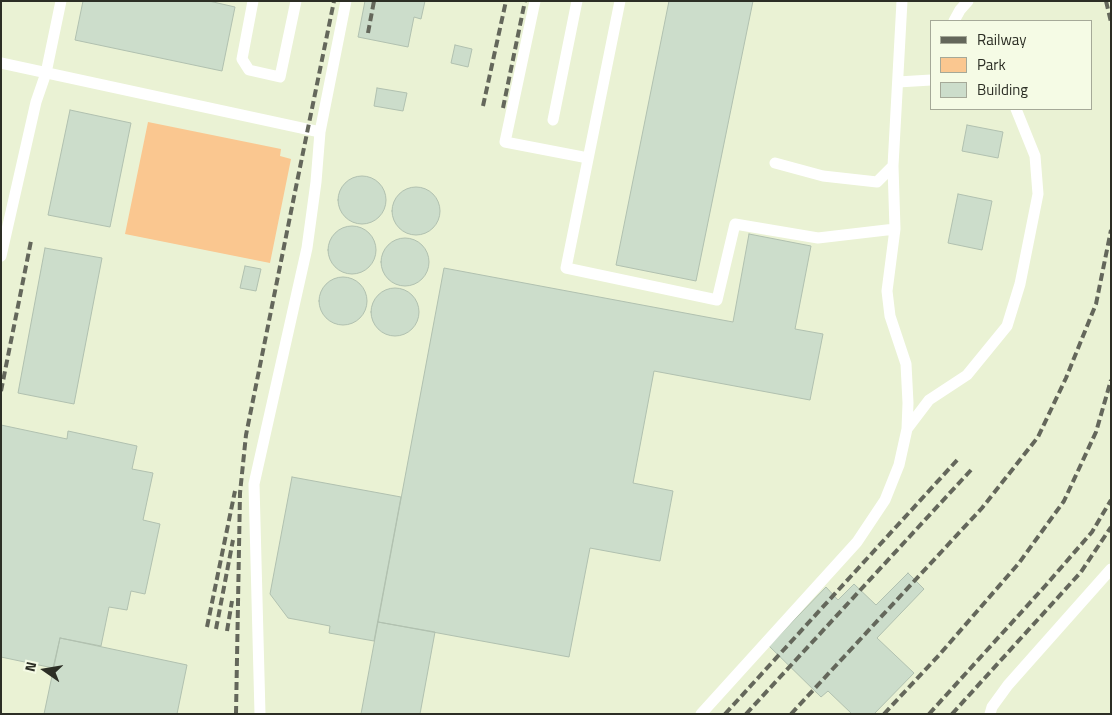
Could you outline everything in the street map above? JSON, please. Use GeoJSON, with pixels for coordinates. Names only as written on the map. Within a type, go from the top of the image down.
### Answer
{"type":"FeatureCollection","features":[{"type":"Feature","properties":{"kind":"lane"},"geometry":{"type":"LineString","coordinates":[[1,256],[36,102],[46,73],[61,1]]}},
{"type":"Feature","properties":{"kind":"lane"},"geometry":{"type":"LineString","coordinates":[[252,1],[242,59],[250,70],[280,77],[296,1]]}},
{"type":"Feature","properties":{"kind":"lane"},"geometry":{"type":"LineString","coordinates":[[260,714],[254,484],[307,248],[316,182],[320,132],[346,1]]}},
{"type":"Feature","properties":{"kind":"lane"},"geometry":{"type":"LineString","coordinates":[[535,1],[505,142],[588,158]]}},
{"type":"Feature","properties":{"kind":"lane"},"geometry":{"type":"LineString","coordinates":[[553,120],[578,1]]}},
{"type":"Feature","properties":{"kind":"lane"},"geometry":{"type":"LineString","coordinates":[[620,1],[566,268],[717,300],[735,224],[818,238],[895,229]]}},
{"type":"Feature","properties":{"kind":"lane"},"geometry":{"type":"LineString","coordinates":[[701,714],[857,542],[885,500],[899,465],[908,429],[906,364],[890,316],[887,291],[895,229],[894,166],[902,1]]}},
{"type":"Feature","properties":{"kind":"lane"},"geometry":{"type":"LineString","coordinates":[[955,20],[968,1]]}},
{"type":"Feature","properties":{"kind":"lane"},"geometry":{"type":"LineString","coordinates":[[1,64],[320,132]]}},
{"type":"Feature","properties":{"kind":"lane"},"geometry":{"type":"LineString","coordinates":[[898,82],[929,76]]}},
{"type":"Feature","properties":{"kind":"lane"},"geometry":{"type":"LineString","coordinates":[[908,429],[929,400],[967,375],[1007,326],[1020,284],[1038,194],[1035,156],[1016,110]]}},
{"type":"Feature","properties":{"kind":"lane"},"geometry":{"type":"LineString","coordinates":[[775,162],[823,176],[877,182],[894,166]]}},
{"type":"Feature","properties":{"kind":"lane"},"geometry":{"type":"LineString","coordinates":[[990,714],[992,707],[1008,685],[1111,569]]}},
{"type":"Feature","properties":{"kind":"shaded area"},"geometry":{"type":"Polygon","coordinates":[[[1,1],[1111,1],[1111,714],[1,714],[1,1]]]}},
{"type":"Feature","properties":{"kind":"green space"},"geometry":{"type":"Polygon","coordinates":[[[148,122],[281,149],[280,156],[291,159],[270,263],[125,234],[148,122]]]}},
{"type":"Feature","properties":{"kind":"building"},"geometry":{"type":"Polygon","coordinates":[[[83,1],[209,1],[235,7],[222,71],[75,40],[83,1]]]}},
{"type":"Feature","properties":{"kind":"building"},"geometry":{"type":"Polygon","coordinates":[[[365,1],[425,1],[421,19],[414,17],[408,47],[358,37],[365,1]]]}},
{"type":"Feature","properties":{"kind":"building"},"geometry":{"type":"Polygon","coordinates":[[[669,1],[753,1],[696,281],[616,265],[669,1]]]}},
{"type":"Feature","properties":{"kind":"building"},"geometry":{"type":"Polygon","coordinates":[[[455,45],[472,49],[468,67],[451,63],[455,45]]]}},
{"type":"Feature","properties":{"kind":"building"},"geometry":{"type":"Polygon","coordinates":[[[377,88],[407,93],[403,111],[374,106],[377,88]]]}},
{"type":"Feature","properties":{"kind":"building"},"geometry":{"type":"Polygon","coordinates":[[[70,110],[131,123],[110,227],[48,215],[70,110]]]}},
{"type":"Feature","properties":{"kind":"building"},"geometry":{"type":"Polygon","coordinates":[[[967,125],[1003,132],[998,158],[962,151],[967,125]]]}},
{"type":"Feature","properties":{"kind":"building"},"geometry":{"type":"Polygon","coordinates":[[[362,176],[371,178],[379,183],[384,191],[386,200],[384,209],[379,217],[371,222],[362,224],[353,222],[345,217],[340,209],[338,200],[340,191],[345,183],[353,178],[362,176]]]}},
{"type":"Feature","properties":{"kind":"building"},"geometry":{"type":"Polygon","coordinates":[[[416,187],[425,189],[433,194],[438,202],[440,211],[438,220],[433,228],[425,233],[416,235],[407,233],[399,228],[394,220],[392,211],[394,202],[399,194],[407,189],[416,187]]]}},
{"type":"Feature","properties":{"kind":"building"},"geometry":{"type":"Polygon","coordinates":[[[958,194],[992,201],[982,250],[948,243],[958,194]]]}},
{"type":"Feature","properties":{"kind":"building"},"geometry":{"type":"Polygon","coordinates":[[[352,226],[361,228],[369,233],[374,241],[376,250],[374,259],[369,267],[361,272],[352,274],[343,272],[335,267],[330,259],[328,250],[330,241],[335,233],[343,228],[352,226]]]}},
{"type":"Feature","properties":{"kind":"building"},"geometry":{"type":"Polygon","coordinates":[[[749,234],[811,246],[795,329],[823,334],[810,400],[654,371],[633,483],[673,491],[660,561],[590,548],[569,657],[378,622],[444,268],[733,322],[749,234]]]}},
{"type":"Feature","properties":{"kind":"building"},"geometry":{"type":"Polygon","coordinates":[[[405,238],[414,240],[422,245],[427,253],[429,262],[427,271],[422,279],[414,284],[405,286],[396,284],[388,279],[383,271],[381,262],[383,253],[388,245],[396,240],[405,238]]]}},
{"type":"Feature","properties":{"kind":"building"},"geometry":{"type":"Polygon","coordinates":[[[45,248],[102,258],[74,404],[18,393],[45,248]]]}},
{"type":"Feature","properties":{"kind":"building"},"geometry":{"type":"Polygon","coordinates":[[[245,266],[261,269],[256,291],[240,288],[245,266]]]}},
{"type":"Feature","properties":{"kind":"building"},"geometry":{"type":"Polygon","coordinates":[[[343,277],[352,279],[360,284],[365,292],[367,301],[365,310],[360,318],[352,323],[343,325],[334,323],[326,318],[321,310],[319,301],[321,292],[326,284],[334,279],[343,277]]]}},
{"type":"Feature","properties":{"kind":"building"},"geometry":{"type":"Polygon","coordinates":[[[395,288],[404,290],[412,295],[417,303],[419,312],[417,321],[412,329],[404,334],[395,336],[386,334],[378,329],[373,321],[371,312],[373,303],[378,295],[386,290],[395,288]]]}},
{"type":"Feature","properties":{"kind":"building"},"geometry":{"type":"Polygon","coordinates":[[[1,425],[67,439],[68,431],[137,446],[132,469],[153,473],[143,520],[160,524],[145,594],[131,591],[127,610],[109,607],[101,646],[60,638],[53,668],[1,657],[1,425]]]}},
{"type":"Feature","properties":{"kind":"building"},"geometry":{"type":"Polygon","coordinates":[[[292,477],[401,497],[374,641],[329,633],[330,626],[288,618],[270,594],[292,477]]]}},
{"type":"Feature","properties":{"kind":"building"},"geometry":{"type":"Polygon","coordinates":[[[908,573],[924,589],[877,638],[914,673],[874,714],[852,714],[828,691],[821,697],[769,646],[826,587],[838,600],[854,584],[876,605],[908,573]]]}},
{"type":"Feature","properties":{"kind":"building"},"geometry":{"type":"Polygon","coordinates":[[[378,622],[435,632],[420,714],[361,714],[378,622]]]}},
{"type":"Feature","properties":{"kind":"building"},"geometry":{"type":"Polygon","coordinates":[[[60,638],[187,665],[177,714],[44,714],[60,638]]]}},
{"type":"Feature","properties":{"kind":"railway"},"geometry":{"type":"LineString","coordinates":[[236,714],[240,493],[246,435],[334,1]]}},
{"type":"Feature","properties":{"kind":"railway"},"geometry":{"type":"LineString","coordinates":[[368,33],[374,1]]}},
{"type":"Feature","properties":{"kind":"railway"},"geometry":{"type":"LineString","coordinates":[[483,106],[506,1]]}},
{"type":"Feature","properties":{"kind":"railway"},"geometry":{"type":"LineString","coordinates":[[503,108],[525,1]]}},
{"type":"Feature","properties":{"kind":"railway"},"geometry":{"type":"LineString","coordinates":[[1106,1],[1111,22]]}},
{"type":"Feature","properties":{"kind":"railway"},"geometry":{"type":"LineString","coordinates":[[791,714],[982,508],[1038,437],[1066,378],[1096,304],[1111,230]]}},
{"type":"Feature","properties":{"kind":"railway"},"geometry":{"type":"LineString","coordinates":[[1,391],[31,241]]}},
{"type":"Feature","properties":{"kind":"railway"},"geometry":{"type":"LineString","coordinates":[[884,714],[940,654],[1019,563],[1064,501],[1096,432],[1111,380]]}},
{"type":"Feature","properties":{"kind":"railway"},"geometry":{"type":"LineString","coordinates":[[725,714],[959,458]]}},
{"type":"Feature","properties":{"kind":"railway"},"geometry":{"type":"LineString","coordinates":[[746,714],[971,470]]}},
{"type":"Feature","properties":{"kind":"railway"},"geometry":{"type":"LineString","coordinates":[[207,627],[235,491]]}},
{"type":"Feature","properties":{"kind":"railway"},"geometry":{"type":"LineString","coordinates":[[929,714],[1092,532],[1111,500]]}},
{"type":"Feature","properties":{"kind":"railway"},"geometry":{"type":"LineString","coordinates":[[952,714],[1081,572],[1111,527]]}},
{"type":"Feature","properties":{"kind":"railway"},"geometry":{"type":"LineString","coordinates":[[216,629],[233,540]]}},
{"type":"Feature","properties":{"kind":"railway"},"geometry":{"type":"LineString","coordinates":[[227,631],[232,601]]}}]}
